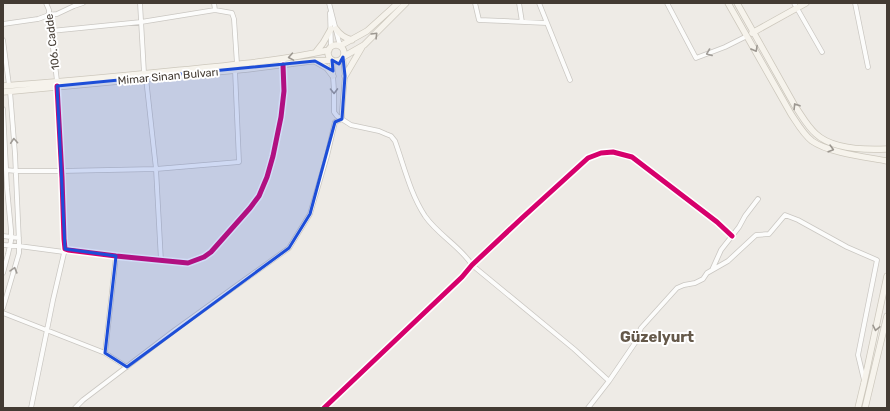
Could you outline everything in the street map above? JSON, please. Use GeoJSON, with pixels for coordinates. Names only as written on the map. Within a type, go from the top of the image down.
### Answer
{"type":"FeatureCollection","features":[{"type":"Feature","properties":{"kind":"main road"},"geometry":{"type":"LineString","coordinates":[[364,45],[338,61],[332,60],[328,55],[330,48],[336,45],[340,46],[368,31],[398,3]]}},
{"type":"Feature","properties":{"kind":"main road"},"geometry":{"type":"LineString","coordinates":[[345,76],[364,45],[406,3]]}},
{"type":"Feature","properties":{"kind":"main road"},"geometry":{"type":"LineString","coordinates":[[728,3],[791,114],[802,131],[811,140],[822,147],[887,161]]}},
{"type":"Feature","properties":{"kind":"main road"},"geometry":{"type":"LineString","coordinates":[[737,3],[795,106],[816,134],[826,141],[845,147],[865,149],[887,148]]}},
{"type":"Feature","properties":{"kind":"main road"},"geometry":{"type":"LineString","coordinates":[[747,36],[796,6],[806,3]]}},
{"type":"Feature","properties":{"kind":"main road"},"geometry":{"type":"LineString","coordinates":[[316,52],[333,29],[343,37],[352,40]]}},
{"type":"Feature","properties":{"kind":"main road"},"geometry":{"type":"LineString","coordinates":[[340,46],[344,51],[343,57]]}},
{"type":"Feature","properties":{"kind":"main road","name":"Mimar Sinan Bulvarı"},"geometry":{"type":"LineString","coordinates":[[236,67],[289,58],[330,48]]}},
{"type":"Feature","properties":{"kind":"main road","name":"Mimar Sinan Bulvarı"},"geometry":{"type":"LineString","coordinates":[[3,92],[7,87],[332,60]]}},
{"type":"Feature","properties":{"kind":"main road"},"geometry":{"type":"LineString","coordinates":[[315,61],[327,68],[333,76]]}},
{"type":"Feature","properties":{"kind":"main road"},"geometry":{"type":"LineString","coordinates":[[858,408],[887,276]]}},
{"type":"Feature","properties":{"kind":"main road"},"geometry":{"type":"LineString","coordinates":[[865,408],[887,316]]}},
{"type":"Feature","properties":{"kind":"street","name":"106. Cadde"},"geometry":{"type":"LineString","coordinates":[[31,408],[53,300],[65,250],[57,84],[48,15],[49,10],[46,3]]}},
{"type":"Feature","properties":{"kind":"street"},"geometry":{"type":"LineString","coordinates":[[3,24],[38,19],[48,15],[57,14],[83,3]]}},
{"type":"Feature","properties":{"kind":"street"},"geometry":{"type":"LineString","coordinates":[[140,3],[145,76],[156,169],[161,261]]}},
{"type":"Feature","properties":{"kind":"street"},"geometry":{"type":"LineString","coordinates":[[214,3],[215,10]]}},
{"type":"Feature","properties":{"kind":"street"},"geometry":{"type":"LineString","coordinates":[[475,3],[479,20],[547,23]]}},
{"type":"Feature","properties":{"kind":"street"},"geometry":{"type":"LineString","coordinates":[[519,3],[522,22]]}},
{"type":"Feature","properties":{"kind":"street"},"geometry":{"type":"LineString","coordinates":[[539,3],[570,80]]}},
{"type":"Feature","properties":{"kind":"street"},"geometry":{"type":"LineString","coordinates":[[667,3],[696,58],[725,47],[747,36]]}},
{"type":"Feature","properties":{"kind":"street"},"geometry":{"type":"LineString","coordinates":[[855,3],[868,67]]}},
{"type":"Feature","properties":{"kind":"street"},"geometry":{"type":"LineString","coordinates":[[330,4],[333,29],[340,46]]}},
{"type":"Feature","properties":{"kind":"street"},"geometry":{"type":"LineString","coordinates":[[796,6],[822,52]]}},
{"type":"Feature","properties":{"kind":"street"},"geometry":{"type":"LineString","coordinates":[[6,170],[61,171],[156,169],[239,162],[234,19],[232,13],[215,10],[141,22],[51,31]]}},
{"type":"Feature","properties":{"kind":"street"},"geometry":{"type":"LineString","coordinates":[[330,48],[333,29]]}},
{"type":"Feature","properties":{"kind":"street"},"geometry":{"type":"LineString","coordinates":[[3,40],[16,171],[19,238],[19,252],[3,308]]}},
{"type":"Feature","properties":{"kind":"street"},"geometry":{"type":"LineString","coordinates":[[342,119],[345,76],[343,57]]}},
{"type":"Feature","properties":{"kind":"street"},"geometry":{"type":"LineString","coordinates":[[332,60],[334,112],[337,116],[351,126],[379,131],[390,136],[395,141],[409,183],[416,198],[425,215],[436,228],[464,254],[472,265],[574,349],[610,381]]}},
{"type":"Feature","properties":{"kind":"street"},"geometry":{"type":"LineString","coordinates":[[3,245],[68,250],[188,263],[204,257],[211,252],[250,208],[259,196],[267,177],[281,117],[284,92],[283,65]]}},
{"type":"Feature","properties":{"kind":"street"},"geometry":{"type":"LineString","coordinates":[[3,109],[11,237],[3,273]]}},
{"type":"Feature","properties":{"kind":"street"},"geometry":{"type":"LineString","coordinates":[[75,408],[83,400],[175,330],[289,248],[310,214],[335,122],[342,119]]}},
{"type":"Feature","properties":{"kind":"street"},"geometry":{"type":"LineString","coordinates":[[327,407],[462,277],[472,265],[588,158],[601,153],[613,152],[632,157],[717,222],[732,236]]}},
{"type":"Feature","properties":{"kind":"street"},"geometry":{"type":"LineString","coordinates":[[712,271],[722,250],[758,199]]}},
{"type":"Feature","properties":{"kind":"street"},"geometry":{"type":"LineString","coordinates":[[588,408],[610,381],[636,343],[641,328],[677,288],[703,279],[707,273],[728,261],[756,235],[769,234],[778,221],[785,215],[798,220],[847,247],[877,260],[858,355],[864,383]]}},
{"type":"Feature","properties":{"kind":"street"},"geometry":{"type":"LineString","coordinates":[[3,236],[19,238]]}},
{"type":"Feature","properties":{"kind":"street"},"geometry":{"type":"LineString","coordinates":[[105,353],[116,256]]}},
{"type":"Feature","properties":{"kind":"street"},"geometry":{"type":"LineString","coordinates":[[3,313],[105,353],[128,367]]}},
{"type":"Feature","properties":{"kind":"highlighted area"},"geometry":{"type":"Polygon","coordinates":[[[343,57],[345,76],[342,119],[335,122],[310,214],[289,248],[127,367],[105,353],[116,256],[65,249],[57,86],[315,61],[333,71],[332,60],[339,64],[343,57]]]}},
{"type":"Feature","properties":{"kind":"cycle path"},"geometry":{"type":"LineString","coordinates":[[57,86],[65,249],[188,263],[204,257],[211,252],[259,196],[267,177],[273,156],[281,117],[284,91],[283,65]]}},
{"type":"Feature","properties":{"kind":"cycle path"},"geometry":{"type":"LineString","coordinates":[[324,408],[462,277],[472,265],[588,158],[601,153],[613,152],[632,157],[717,222],[732,236]]}},
{"type":"Feature","properties":{"kind":"district","name":"Güzelyurt"},"geometry":{"type":"Point","coordinates":[657,337]}}]}
